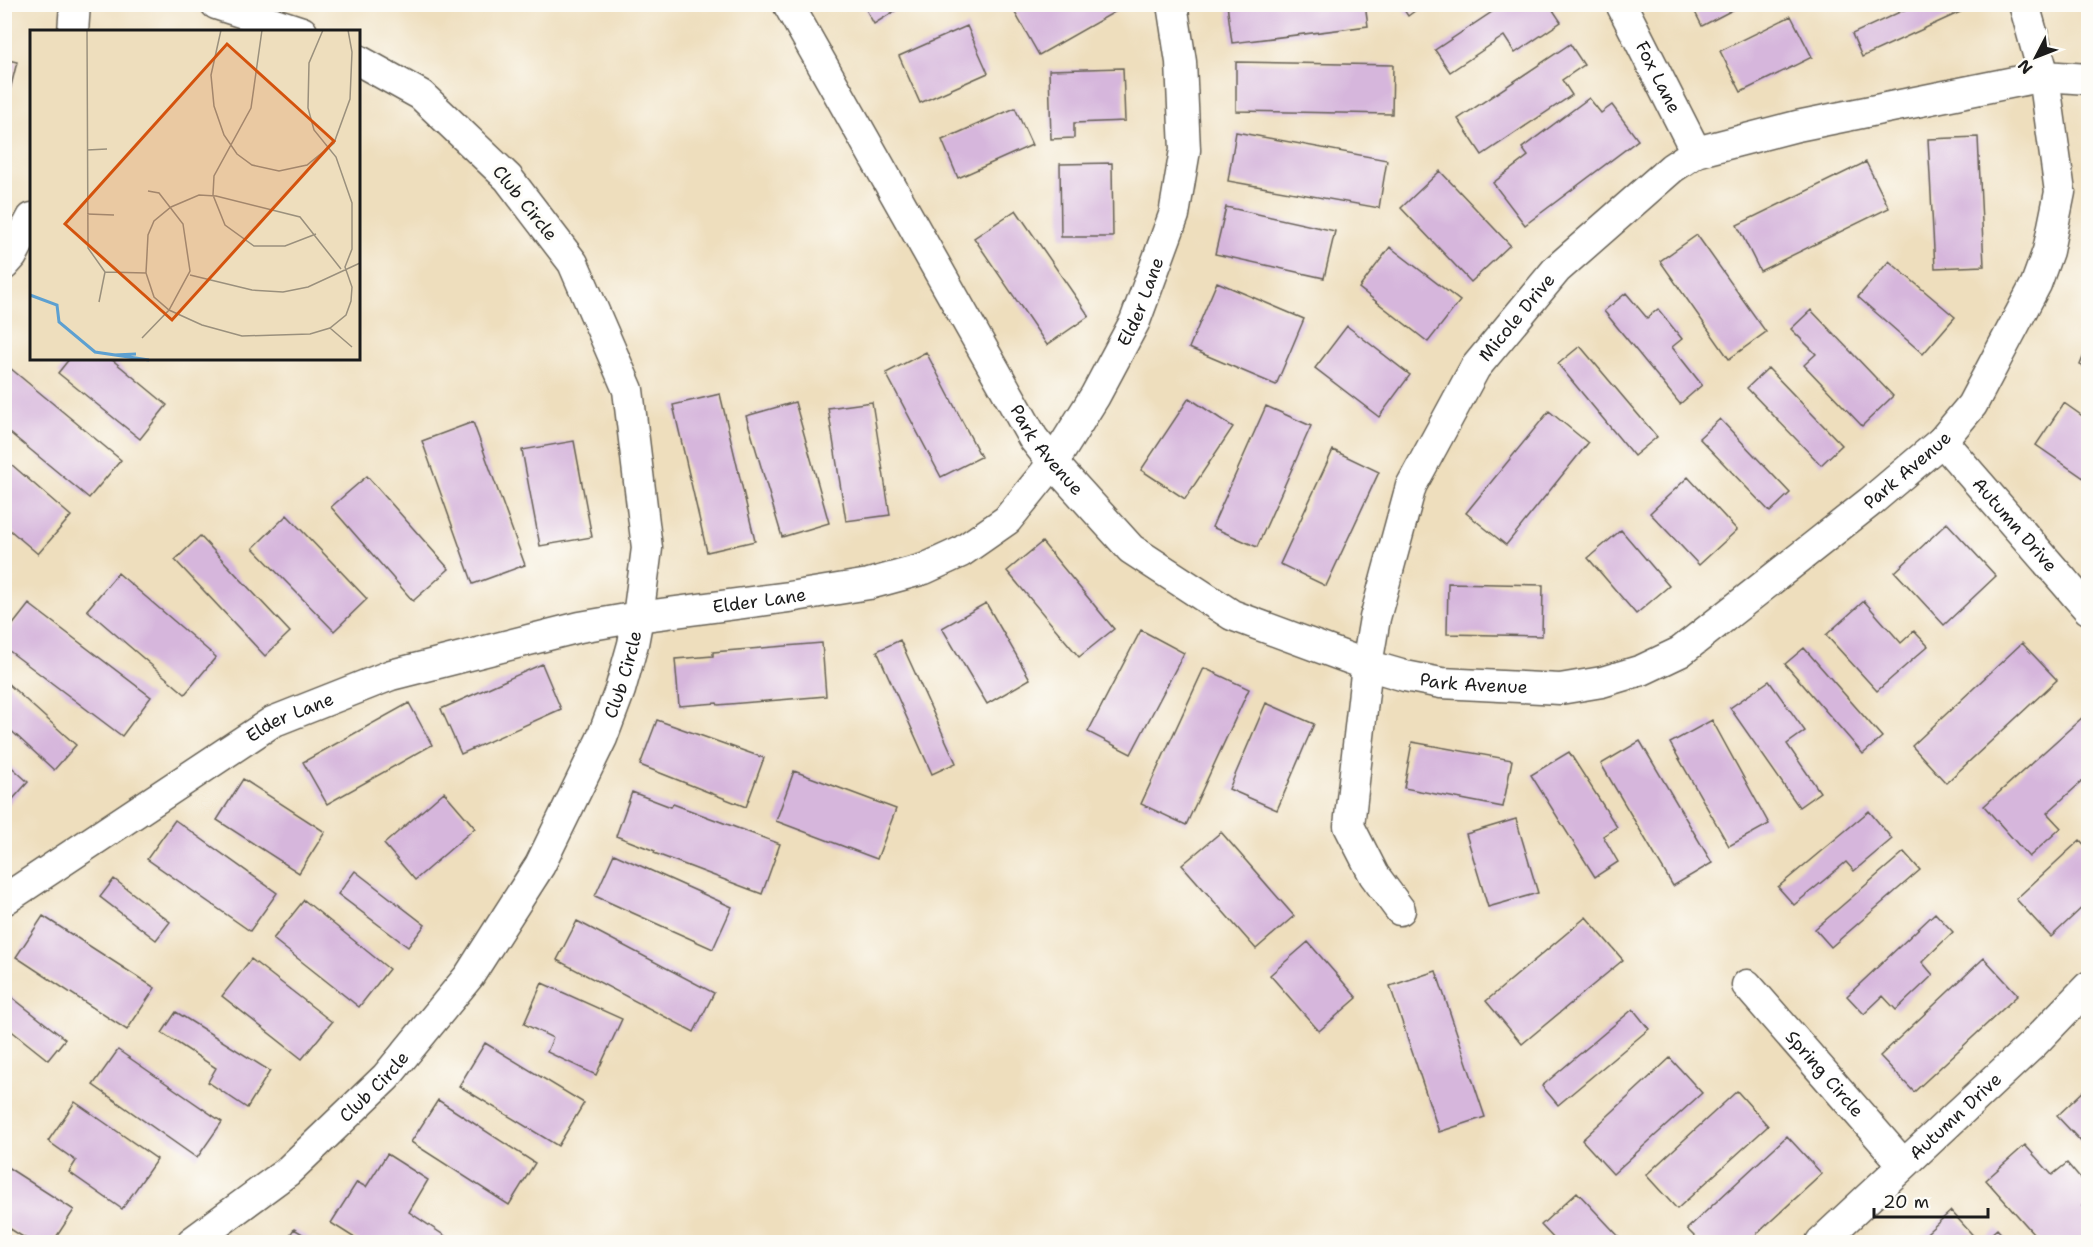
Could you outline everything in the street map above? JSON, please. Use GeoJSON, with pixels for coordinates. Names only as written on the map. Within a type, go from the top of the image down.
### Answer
{"type":"FeatureCollection","features":[{"type":"Feature","properties":{"kind":"street"},"geometry":{"type":"LineString","coordinates":[[73,30],[75,4]]}},
{"type":"Feature","properties":{"kind":"street"},"geometry":{"type":"LineString","coordinates":[[216,4],[296,30]]}},
{"type":"Feature","properties":{"kind":"street","name":"Park Avenue"},"geometry":{"type":"LineString","coordinates":[[788,4],[1033,438],[1131,549],[1232,615],[1367,665],[1404,676],[1441,683],[1560,688],[1602,682],[1642,670],[1680,652],[1870,502],[1942,441],[1972,405],[2036,285],[2048,251],[2060,192],[2044,76],[2024,4]]}},
{"type":"Feature","properties":{"kind":"street","name":"Elder Lane"},"geometry":{"type":"LineString","coordinates":[[4,900],[272,722],[392,675],[580,627],[860,585],[924,569],[961,552],[1007,520],[1053,463],[1095,396],[1135,321],[1174,214],[1185,150],[1182,62],[1172,4]]}},
{"type":"Feature","properties":{"kind":"street","name":"Fox Lane"},"geometry":{"type":"LineString","coordinates":[[1621,4],[1696,152]]}},
{"type":"Feature","properties":{"kind":"street","name":"Club Circle"},"geometry":{"type":"LineString","coordinates":[[192,1242],[287,1172],[386,1077],[469,975],[540,865],[602,738],[620,690],[638,617],[646,548],[628,390],[573,263],[508,178],[421,95],[360,61]]}},
{"type":"Feature","properties":{"kind":"street","name":"Micole Drive"},"geometry":{"type":"LineString","coordinates":[[1400,910],[1374,875],[1349,826],[1367,665],[1375,618],[1411,486],[1475,368],[1557,269],[1672,168],[1696,152],[1797,126],[2044,76],[2088,79]]}},
{"type":"Feature","properties":{"kind":"street"},"geometry":{"type":"LineString","coordinates":[[4,265],[12,256],[30,222]]}},
{"type":"Feature","properties":{"kind":"street","name":"Autumn Drive"},"geometry":{"type":"LineString","coordinates":[[1942,441],[2088,609]]}},
{"type":"Feature","properties":{"kind":"street","name":"Spring Circle"},"geometry":{"type":"LineString","coordinates":[[1747,985],[1903,1164]]}},
{"type":"Feature","properties":{"kind":"street","name":"Autumn Drive"},"geometry":{"type":"LineString","coordinates":[[1821,1242],[2032,1044],[2088,987]]}},
{"type":"Feature","properties":{"kind":"building"},"geometry":{"type":"Polygon","coordinates":[[[863,4],[906,4],[874,24],[863,4]]]}},
{"type":"Feature","properties":{"kind":"building"},"geometry":{"type":"Polygon","coordinates":[[[1010,4],[1117,4],[1120,9],[1039,55],[1010,4]]]}},
{"type":"Feature","properties":{"kind":"building"},"geometry":{"type":"Polygon","coordinates":[[[1227,4],[1365,4],[1368,26],[1232,43],[1227,4]]]}},
{"type":"Feature","properties":{"kind":"building"},"geometry":{"type":"Polygon","coordinates":[[[1400,4],[1424,4],[1408,16],[1400,4]]]}},
{"type":"Feature","properties":{"kind":"building"},"geometry":{"type":"Polygon","coordinates":[[[1504,4],[1549,4],[1561,22],[1515,53],[1504,36],[1450,72],[1435,50],[1504,4]]]}},
{"type":"Feature","properties":{"kind":"building"},"geometry":{"type":"Polygon","coordinates":[[[1691,4],[1744,4],[1702,26],[1691,4]]]}},
{"type":"Feature","properties":{"kind":"building"},"geometry":{"type":"Polygon","coordinates":[[[1917,4],[1968,4],[1969,8],[1862,57],[1852,34],[1917,4]]]}},
{"type":"Feature","properties":{"kind":"building"},"geometry":{"type":"Polygon","coordinates":[[[1791,16],[1812,57],[1741,92],[1720,51],[1791,16]]]}},
{"type":"Feature","properties":{"kind":"building"},"geometry":{"type":"Polygon","coordinates":[[[967,26],[988,73],[920,103],[899,56],[967,26]]]}},
{"type":"Feature","properties":{"kind":"building"},"geometry":{"type":"Polygon","coordinates":[[[1570,44],[1584,65],[1562,80],[1572,95],[1482,155],[1458,119],[1570,44]]]}},
{"type":"Feature","properties":{"kind":"building"},"geometry":{"type":"Polygon","coordinates":[[[4,59],[17,62],[5,110],[4,110],[4,59]]]}},
{"type":"Feature","properties":{"kind":"building"},"geometry":{"type":"Polygon","coordinates":[[[1236,62],[1393,65],[1392,114],[1236,111],[1236,62]]]}},
{"type":"Feature","properties":{"kind":"building"},"geometry":{"type":"Polygon","coordinates":[[[1123,68],[1125,121],[1074,123],[1074,138],[1051,139],[1049,70],[1123,68]]]}},
{"type":"Feature","properties":{"kind":"building"},"geometry":{"type":"Polygon","coordinates":[[[1589,98],[1601,113],[1612,105],[1638,140],[1525,225],[1493,183],[1528,156],[1522,148],[1589,98]]]}},
{"type":"Feature","properties":{"kind":"building"},"geometry":{"type":"Polygon","coordinates":[[[1015,108],[1032,145],[958,178],[942,140],[1015,108]]]}},
{"type":"Feature","properties":{"kind":"building"},"geometry":{"type":"Polygon","coordinates":[[[1236,132],[1387,160],[1379,208],[1228,181],[1236,132]]]}},
{"type":"Feature","properties":{"kind":"building"},"geometry":{"type":"Polygon","coordinates":[[[1978,137],[1984,266],[1935,268],[1928,139],[1978,137]]]}},
{"type":"Feature","properties":{"kind":"building"},"geometry":{"type":"Polygon","coordinates":[[[1866,162],[1889,208],[1760,271],[1737,225],[1866,162]]]}},
{"type":"Feature","properties":{"kind":"building"},"geometry":{"type":"Polygon","coordinates":[[[1112,163],[1113,237],[1061,237],[1060,164],[1112,163]]]}},
{"type":"Feature","properties":{"kind":"building"},"geometry":{"type":"Polygon","coordinates":[[[1440,171],[1510,245],[1471,282],[1401,208],[1440,171]]]}},
{"type":"Feature","properties":{"kind":"building"},"geometry":{"type":"Polygon","coordinates":[[[1226,207],[1335,231],[1324,278],[1215,254],[1226,207]]]}},
{"type":"Feature","properties":{"kind":"building"},"geometry":{"type":"Polygon","coordinates":[[[1016,210],[1089,316],[1047,345],[974,238],[1016,210]]]}},
{"type":"Feature","properties":{"kind":"building"},"geometry":{"type":"Polygon","coordinates":[[[1697,235],[1766,332],[1729,359],[1660,261],[1697,235]]]}},
{"type":"Feature","properties":{"kind":"building"},"geometry":{"type":"Polygon","coordinates":[[[1390,247],[1460,301],[1428,342],[1359,288],[1390,247]]]}},
{"type":"Feature","properties":{"kind":"building"},"geometry":{"type":"Polygon","coordinates":[[[1889,261],[1955,317],[1923,354],[1858,297],[1889,261]]]}},
{"type":"Feature","properties":{"kind":"building"},"geometry":{"type":"Polygon","coordinates":[[[1217,282],[1304,319],[1276,385],[1189,348],[1217,282]]]}},
{"type":"Feature","properties":{"kind":"building"},"geometry":{"type":"Polygon","coordinates":[[[1626,293],[1647,318],[1658,309],[1682,339],[1672,347],[1702,385],[1680,404],[1604,311],[1626,293]]]}},
{"type":"Feature","properties":{"kind":"building"},"geometry":{"type":"Polygon","coordinates":[[[1811,310],[1893,396],[1862,426],[1804,365],[1816,354],[1791,329],[1811,310]]]}},
{"type":"Feature","properties":{"kind":"building"},"geometry":{"type":"Polygon","coordinates":[[[1347,326],[1410,375],[1379,417],[1315,368],[1347,326]]]}},
{"type":"Feature","properties":{"kind":"building"},"geometry":{"type":"Polygon","coordinates":[[[2088,345],[2088,369],[2080,365],[2088,345]]]}},
{"type":"Feature","properties":{"kind":"building"},"geometry":{"type":"Polygon","coordinates":[[[1580,346],[1657,437],[1634,456],[1558,364],[1580,346]]]}},
{"type":"Feature","properties":{"kind":"building"},"geometry":{"type":"Polygon","coordinates":[[[926,352],[981,457],[941,477],[886,373],[926,352]]]}},
{"type":"Feature","properties":{"kind":"building"},"geometry":{"type":"Polygon","coordinates":[[[68,360],[112,360],[167,405],[140,439],[58,373],[68,360]]]}},
{"type":"Feature","properties":{"kind":"building"},"geometry":{"type":"Polygon","coordinates":[[[4,363],[121,460],[89,498],[4,428],[4,363]]]}},
{"type":"Feature","properties":{"kind":"building"},"geometry":{"type":"Polygon","coordinates":[[[1768,368],[1842,445],[1821,465],[1747,388],[1768,368]]]}},
{"type":"Feature","properties":{"kind":"building"},"geometry":{"type":"Polygon","coordinates":[[[720,394],[755,541],[707,552],[673,405],[720,394]]]}},
{"type":"Feature","properties":{"kind":"building"},"geometry":{"type":"Polygon","coordinates":[[[1189,398],[1233,427],[1185,499],[1141,470],[1189,398]]]}},
{"type":"Feature","properties":{"kind":"building"},"geometry":{"type":"Polygon","coordinates":[[[795,402],[829,523],[782,537],[746,416],[795,402]]]}},
{"type":"Feature","properties":{"kind":"building"},"geometry":{"type":"Polygon","coordinates":[[[872,402],[890,515],[846,521],[828,408],[872,402]]]}},
{"type":"Feature","properties":{"kind":"building"},"geometry":{"type":"Polygon","coordinates":[[[2064,403],[2088,420],[2088,481],[2036,445],[2064,403]]]}},
{"type":"Feature","properties":{"kind":"building"},"geometry":{"type":"Polygon","coordinates":[[[1266,406],[1311,426],[1257,547],[1212,527],[1266,406]]]}},
{"type":"Feature","properties":{"kind":"building"},"geometry":{"type":"Polygon","coordinates":[[[1549,411],[1588,443],[1506,545],[1466,513],[1549,411]]]}},
{"type":"Feature","properties":{"kind":"building"},"geometry":{"type":"Polygon","coordinates":[[[1720,419],[1790,493],[1770,512],[1699,438],[1720,419]]]}},
{"type":"Feature","properties":{"kind":"building"},"geometry":{"type":"Polygon","coordinates":[[[473,422],[525,565],[473,584],[422,441],[473,422]]]}},
{"type":"Feature","properties":{"kind":"building"},"geometry":{"type":"Polygon","coordinates":[[[574,441],[592,537],[540,546],[522,450],[574,441]]]}},
{"type":"Feature","properties":{"kind":"building"},"geometry":{"type":"Polygon","coordinates":[[[1333,450],[1379,472],[1326,586],[1280,564],[1333,450]]]}},
{"type":"Feature","properties":{"kind":"building"},"geometry":{"type":"Polygon","coordinates":[[[4,458],[71,516],[38,554],[4,525],[4,458]]]}},
{"type":"Feature","properties":{"kind":"building"},"geometry":{"type":"Polygon","coordinates":[[[367,476],[449,569],[413,601],[331,507],[367,476]]]}},
{"type":"Feature","properties":{"kind":"building"},"geometry":{"type":"Polygon","coordinates":[[[1688,477],[1737,530],[1699,565],[1650,513],[1688,477]]]}},
{"type":"Feature","properties":{"kind":"building"},"geometry":{"type":"Polygon","coordinates":[[[287,515],[367,599],[334,631],[253,548],[287,515]]]}},
{"type":"Feature","properties":{"kind":"building"},"geometry":{"type":"Polygon","coordinates":[[[1947,523],[1996,576],[1944,625],[1895,572],[1947,523]]]}},
{"type":"Feature","properties":{"kind":"building"},"geometry":{"type":"Polygon","coordinates":[[[1621,530],[1669,586],[1636,614],[1588,558],[1621,530]]]}},
{"type":"Feature","properties":{"kind":"building"},"geometry":{"type":"Polygon","coordinates":[[[200,536],[290,632],[265,656],[175,560],[200,536]]]}},
{"type":"Feature","properties":{"kind":"building"},"geometry":{"type":"Polygon","coordinates":[[[1042,542],[1114,629],[1079,657],[1007,571],[1042,542]]]}},
{"type":"Feature","properties":{"kind":"building"},"geometry":{"type":"Polygon","coordinates":[[[118,573],[216,657],[185,694],[87,610],[118,573]]]}},
{"type":"Feature","properties":{"kind":"building"},"geometry":{"type":"Polygon","coordinates":[[[1448,583],[1543,585],[1542,636],[1447,634],[1448,583]]]}},
{"type":"Feature","properties":{"kind":"building"},"geometry":{"type":"Polygon","coordinates":[[[1864,601],[1901,643],[1914,631],[1928,646],[1877,691],[1826,635],[1864,601]]]}},
{"type":"Feature","properties":{"kind":"building"},"geometry":{"type":"Polygon","coordinates":[[[986,603],[1030,679],[987,704],[942,628],[986,603]]]}},
{"type":"Feature","properties":{"kind":"building"},"geometry":{"type":"Polygon","coordinates":[[[29,604],[151,697],[122,736],[4,647],[4,636],[29,604]]]}},
{"type":"Feature","properties":{"kind":"building"},"geometry":{"type":"Polygon","coordinates":[[[1141,630],[1184,653],[1131,754],[1088,732],[1141,630]]]}},
{"type":"Feature","properties":{"kind":"building"},"geometry":{"type":"Polygon","coordinates":[[[900,640],[956,763],[932,774],[877,651],[900,640]]]}},
{"type":"Feature","properties":{"kind":"building"},"geometry":{"type":"Polygon","coordinates":[[[822,643],[826,696],[679,706],[675,659],[713,656],[713,652],[822,643]]]}},
{"type":"Feature","properties":{"kind":"building"},"geometry":{"type":"Polygon","coordinates":[[[2022,643],[2057,680],[1946,783],[1912,746],[2022,643]]]}},
{"type":"Feature","properties":{"kind":"building"},"geometry":{"type":"Polygon","coordinates":[[[1804,648],[1882,737],[1863,754],[1785,664],[1804,648]]]}},
{"type":"Feature","properties":{"kind":"building"},"geometry":{"type":"Polygon","coordinates":[[[542,664],[561,709],[461,754],[441,709],[542,664]]]}},
{"type":"Feature","properties":{"kind":"building"},"geometry":{"type":"Polygon","coordinates":[[[1204,668],[1249,689],[1186,825],[1141,804],[1204,668]]]}},
{"type":"Feature","properties":{"kind":"building"},"geometry":{"type":"Polygon","coordinates":[[[5,681],[76,745],[54,770],[5,725],[5,681]]]}},
{"type":"Feature","properties":{"kind":"building"},"geometry":{"type":"Polygon","coordinates":[[[1769,681],[1805,731],[1787,744],[1820,792],[1799,807],[1730,708],[1769,681]]]}},
{"type":"Feature","properties":{"kind":"building"},"geometry":{"type":"Polygon","coordinates":[[[409,703],[432,745],[327,804],[303,762],[409,703]]]}},
{"type":"Feature","properties":{"kind":"building"},"geometry":{"type":"Polygon","coordinates":[[[1266,703],[1314,724],[1277,810],[1229,789],[1266,703]]]}},
{"type":"Feature","properties":{"kind":"building"},"geometry":{"type":"Polygon","coordinates":[[[2084,716],[2088,721],[2088,776],[2047,813],[2061,828],[2029,857],[1984,806],[2084,716]]]}},
{"type":"Feature","properties":{"kind":"building"},"geometry":{"type":"Polygon","coordinates":[[[657,720],[764,758],[746,807],[640,765],[657,720]]]}},
{"type":"Feature","properties":{"kind":"building"},"geometry":{"type":"Polygon","coordinates":[[[1712,720],[1769,824],[1729,846],[1670,743],[1712,720]]]}},
{"type":"Feature","properties":{"kind":"building"},"geometry":{"type":"Polygon","coordinates":[[[1640,741],[1712,863],[1673,886],[1601,764],[1640,741]]]}},
{"type":"Feature","properties":{"kind":"building"},"geometry":{"type":"Polygon","coordinates":[[[1412,742],[1512,760],[1503,807],[1404,788],[1412,742]]]}},
{"type":"Feature","properties":{"kind":"building"},"geometry":{"type":"Polygon","coordinates":[[[1569,752],[1617,827],[1603,836],[1618,862],[1595,877],[1531,775],[1569,752]]]}},
{"type":"Feature","properties":{"kind":"building"},"geometry":{"type":"Polygon","coordinates":[[[5,761],[28,782],[5,808],[5,761]]]}},
{"type":"Feature","properties":{"kind":"building"},"geometry":{"type":"Polygon","coordinates":[[[794,771],[896,809],[877,859],[776,821],[794,771]]]}},
{"type":"Feature","properties":{"kind":"building"},"geometry":{"type":"Polygon","coordinates":[[[243,779],[325,832],[299,873],[217,820],[243,779]]]}},
{"type":"Feature","properties":{"kind":"building"},"geometry":{"type":"Polygon","coordinates":[[[444,792],[475,828],[415,880],[384,844],[444,792]]]}},
{"type":"Feature","properties":{"kind":"building"},"geometry":{"type":"Polygon","coordinates":[[[632,792],[671,807],[673,804],[780,844],[762,894],[616,836],[632,792]]]}},
{"type":"Feature","properties":{"kind":"building"},"geometry":{"type":"Polygon","coordinates":[[[1869,811],[1892,839],[1854,871],[1846,862],[1794,905],[1778,887],[1869,811]]]}},
{"type":"Feature","properties":{"kind":"building"},"geometry":{"type":"Polygon","coordinates":[[[1516,819],[1538,893],[1488,907],[1466,834],[1516,819]]]}},
{"type":"Feature","properties":{"kind":"building"},"geometry":{"type":"Polygon","coordinates":[[[175,820],[277,893],[250,931],[147,859],[175,820]]]}},
{"type":"Feature","properties":{"kind":"building"},"geometry":{"type":"Polygon","coordinates":[[[1221,832],[1294,916],[1256,949],[1182,865],[1221,832]]]}},
{"type":"Feature","properties":{"kind":"building"},"geometry":{"type":"Polygon","coordinates":[[[2080,840],[2088,849],[2088,902],[2051,937],[2016,899],[2080,840]]]}},
{"type":"Feature","properties":{"kind":"building"},"geometry":{"type":"Polygon","coordinates":[[[1904,852],[1920,870],[1831,947],[1815,929],[1904,852]]]}},
{"type":"Feature","properties":{"kind":"building"},"geometry":{"type":"Polygon","coordinates":[[[614,854],[732,907],[713,949],[595,896],[614,854]]]}},
{"type":"Feature","properties":{"kind":"building"},"geometry":{"type":"Polygon","coordinates":[[[355,871],[425,925],[408,947],[338,894],[355,871]]]}},
{"type":"Feature","properties":{"kind":"building"},"geometry":{"type":"Polygon","coordinates":[[[114,879],[170,922],[156,940],[100,897],[114,879]]]}},
{"type":"Feature","properties":{"kind":"building"},"geometry":{"type":"Polygon","coordinates":[[[304,900],[389,969],[359,1007],[273,939],[304,900]]]}},
{"type":"Feature","properties":{"kind":"building"},"geometry":{"type":"Polygon","coordinates":[[[1935,913],[1953,932],[1922,962],[1933,975],[1896,1010],[1883,996],[1864,1014],[1847,996],[1935,913]]]}},
{"type":"Feature","properties":{"kind":"building"},"geometry":{"type":"Polygon","coordinates":[[[43,916],[155,988],[127,1030],[16,957],[43,916]]]}},
{"type":"Feature","properties":{"kind":"building"},"geometry":{"type":"Polygon","coordinates":[[[1586,917],[1623,960],[1522,1044],[1486,1001],[1586,917]]]}},
{"type":"Feature","properties":{"kind":"building"},"geometry":{"type":"Polygon","coordinates":[[[577,921],[714,993],[694,1032],[557,960],[577,921]]]}},
{"type":"Feature","properties":{"kind":"building"},"geometry":{"type":"Polygon","coordinates":[[[1308,942],[1357,998],[1319,1031],[1270,975],[1308,942]]]}},
{"type":"Feature","properties":{"kind":"building"},"geometry":{"type":"Polygon","coordinates":[[[1984,958],[2018,995],[1914,1092],[1880,1056],[1984,958]]]}},
{"type":"Feature","properties":{"kind":"building"},"geometry":{"type":"Polygon","coordinates":[[[251,959],[332,1022],[302,1059],[222,996],[251,959]]]}},
{"type":"Feature","properties":{"kind":"building"},"geometry":{"type":"Polygon","coordinates":[[[1436,971],[1485,1117],[1439,1132],[1390,986],[1436,971]]]}},
{"type":"Feature","properties":{"kind":"building"},"geometry":{"type":"Polygon","coordinates":[[[542,983],[622,1019],[596,1075],[547,1052],[553,1038],[524,1024],[542,983]]]}},
{"type":"Feature","properties":{"kind":"building"},"geometry":{"type":"Polygon","coordinates":[[[4,991],[65,1039],[48,1060],[4,1025],[4,991]]]}},
{"type":"Feature","properties":{"kind":"building"},"geometry":{"type":"Polygon","coordinates":[[[1633,1009],[1649,1029],[1558,1105],[1542,1086],[1633,1009]]]}},
{"type":"Feature","properties":{"kind":"building"},"geometry":{"type":"Polygon","coordinates":[[[176,1012],[270,1071],[247,1108],[208,1082],[216,1068],[162,1033],[176,1012]]]}},
{"type":"Feature","properties":{"kind":"building"},"geometry":{"type":"Polygon","coordinates":[[[485,1043],[584,1103],[558,1146],[459,1086],[485,1043]]]}},
{"type":"Feature","properties":{"kind":"building"},"geometry":{"type":"Polygon","coordinates":[[[118,1050],[222,1122],[197,1158],[93,1085],[118,1050]]]}},
{"type":"Feature","properties":{"kind":"building"},"geometry":{"type":"Polygon","coordinates":[[[1670,1058],[1702,1093],[1613,1174],[1582,1140],[1670,1058]]]}},
{"type":"Feature","properties":{"kind":"building"},"geometry":{"type":"Polygon","coordinates":[[[2088,1087],[2088,1149],[2057,1116],[2088,1087]]]}},
{"type":"Feature","properties":{"kind":"building"},"geometry":{"type":"Polygon","coordinates":[[[1737,1091],[1768,1126],[1677,1209],[1646,1175],[1737,1091]]]}},
{"type":"Feature","properties":{"kind":"building"},"geometry":{"type":"Polygon","coordinates":[[[438,1100],[535,1163],[509,1205],[411,1142],[438,1100]]]}},
{"type":"Feature","properties":{"kind":"building"},"geometry":{"type":"Polygon","coordinates":[[[75,1102],[157,1159],[122,1209],[69,1172],[76,1161],[48,1141],[75,1102]]]}},
{"type":"Feature","properties":{"kind":"building"},"geometry":{"type":"Polygon","coordinates":[[[1787,1136],[1822,1174],[1748,1242],[1700,1242],[1687,1229],[1787,1136]]]}},
{"type":"Feature","properties":{"kind":"building"},"geometry":{"type":"Polygon","coordinates":[[[2025,1145],[2052,1175],[2067,1163],[2088,1188],[2088,1201],[2082,1206],[2088,1213],[2088,1242],[2041,1242],[1986,1180],[2025,1145]]]}},
{"type":"Feature","properties":{"kind":"building"},"geometry":{"type":"Polygon","coordinates":[[[387,1154],[428,1180],[409,1212],[445,1236],[441,1242],[361,1242],[331,1223],[357,1182],[366,1187],[387,1154]]]}},
{"type":"Feature","properties":{"kind":"building"},"geometry":{"type":"Polygon","coordinates":[[[4,1165],[74,1210],[53,1242],[31,1242],[4,1225],[4,1165]]]}},
{"type":"Feature","properties":{"kind":"building"},"geometry":{"type":"Polygon","coordinates":[[[1577,1192],[1624,1242],[1557,1242],[1541,1225],[1577,1192]]]}},
{"type":"Feature","properties":{"kind":"building"},"geometry":{"type":"Polygon","coordinates":[[[1951,1211],[1979,1242],[1917,1242],[1951,1211]]]}},
{"type":"Feature","properties":{"kind":"building"},"geometry":{"type":"Polygon","coordinates":[[[294,1229],[316,1242],[285,1242],[294,1229]]]}},
{"type":"Feature","properties":{"kind":"building"},"geometry":{"type":"Polygon","coordinates":[[[1997,1229],[2009,1242],[1982,1242],[1997,1229]]]}}]}
